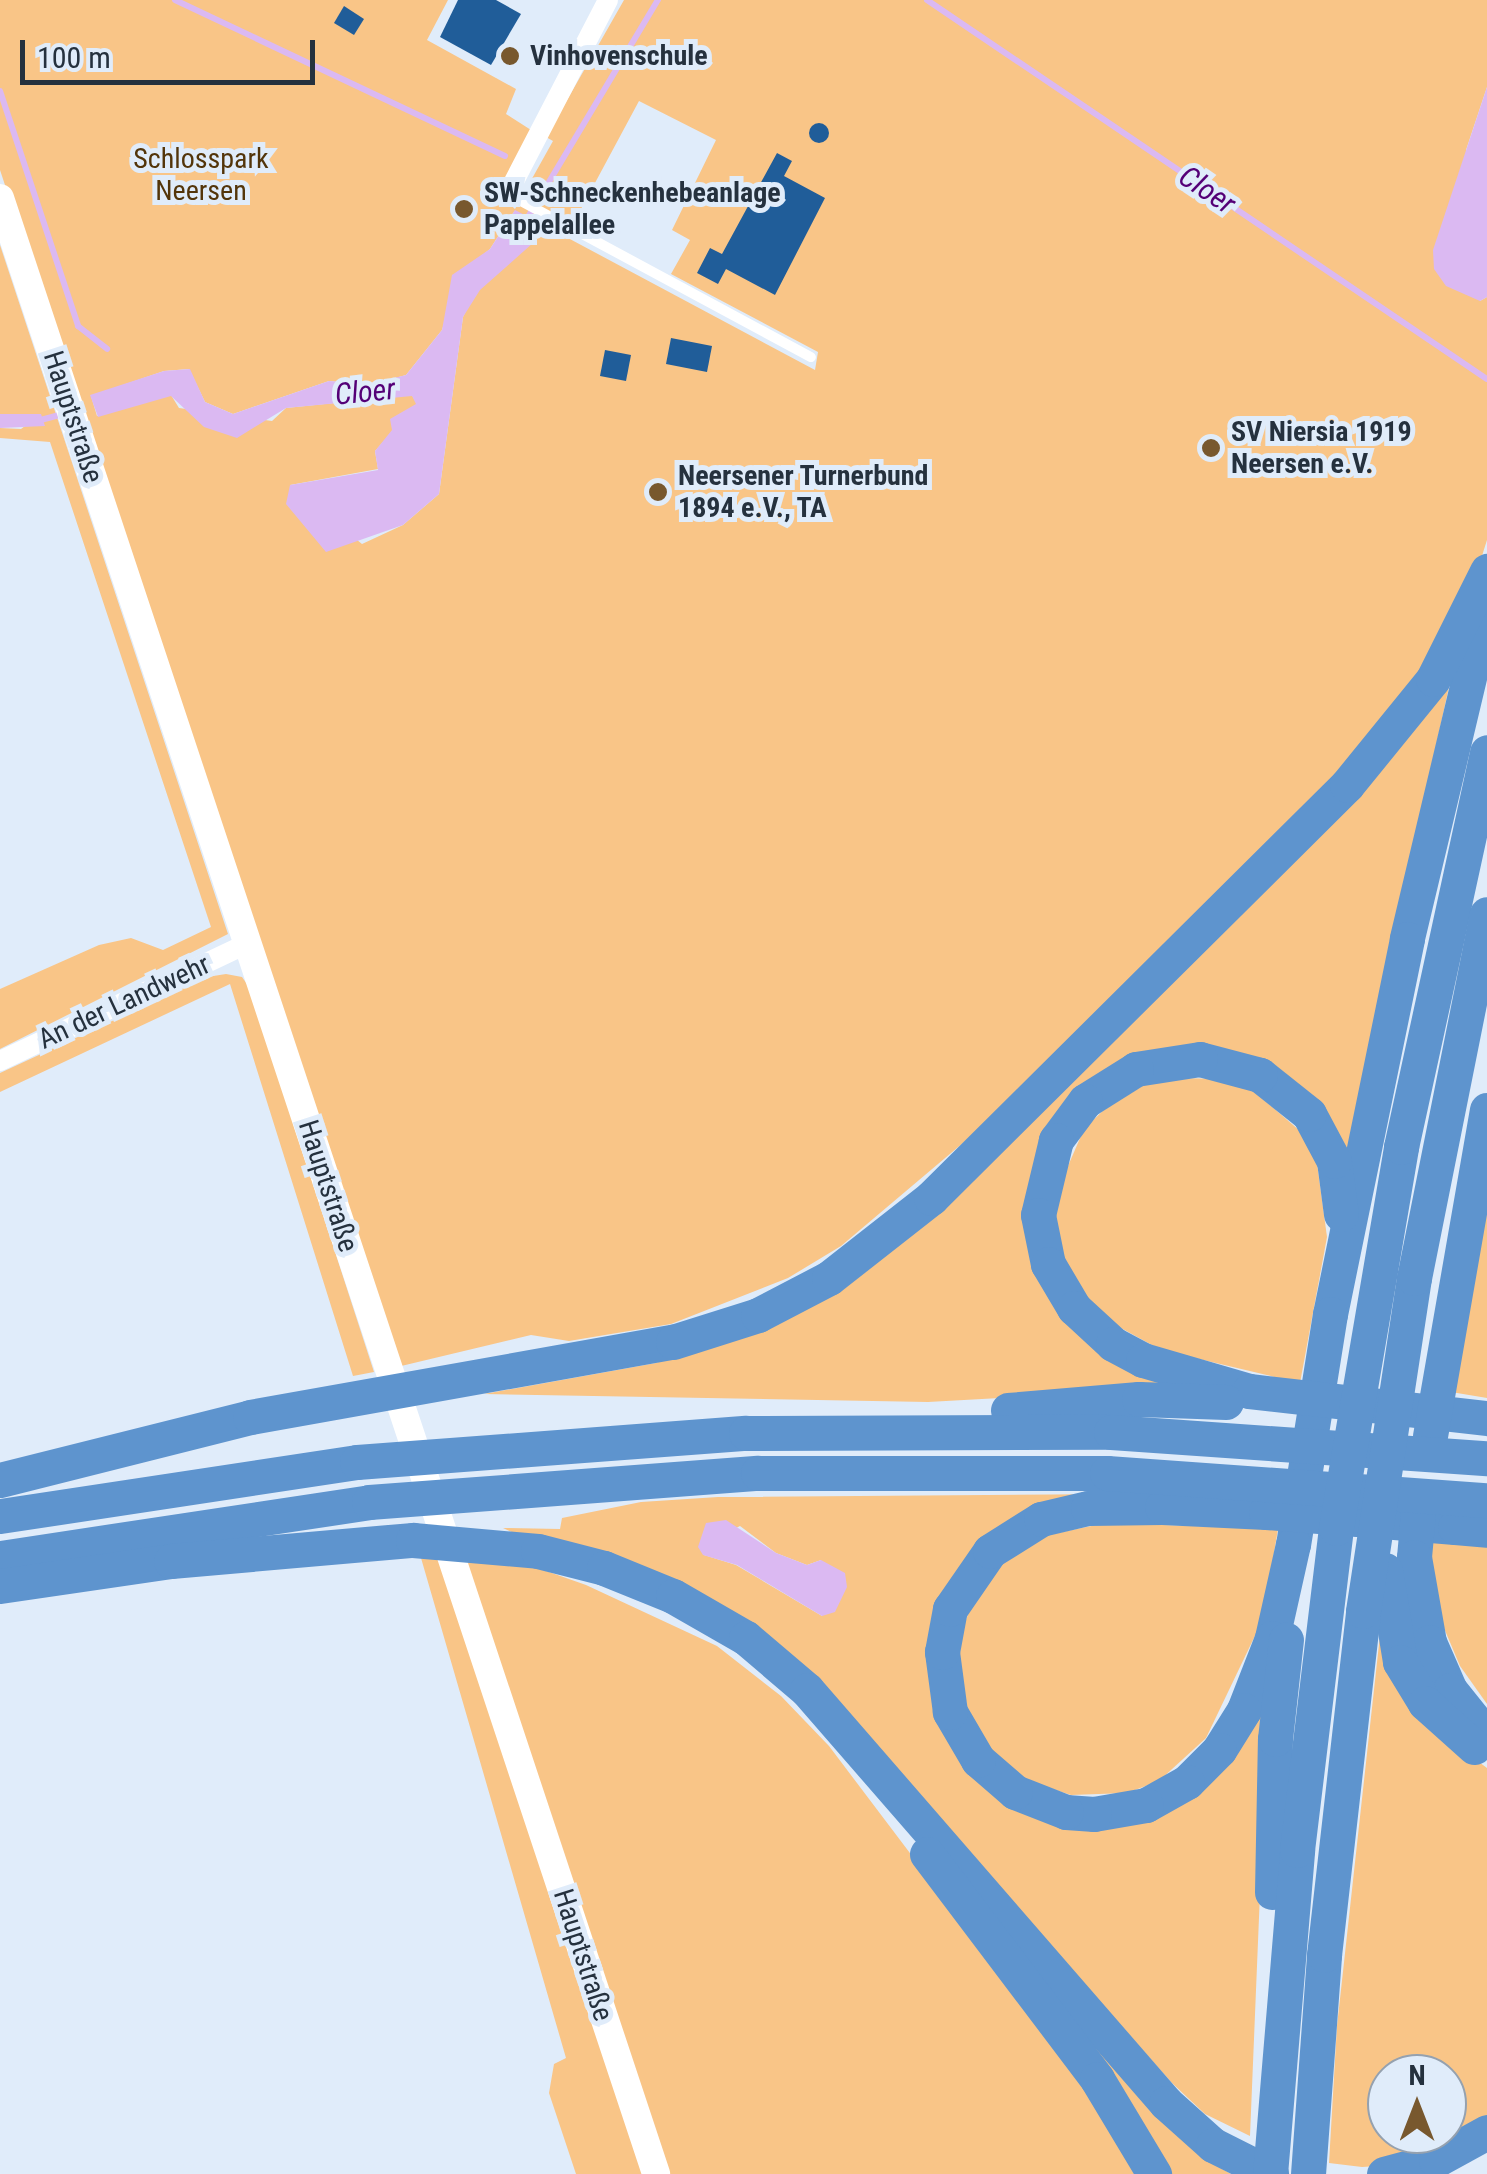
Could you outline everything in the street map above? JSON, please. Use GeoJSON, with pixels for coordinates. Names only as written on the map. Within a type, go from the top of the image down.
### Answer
{"type":"FeatureCollection","features":[{"type":"Feature","properties":{"kind":"highway"},"geometry":{"type":"LineString","coordinates":[[0,1480],[336,1401],[720,1328],[794,1298],[866,1254],[930,1198],[1380,749],[1432,679],[1487,571]]}},
{"type":"Feature","properties":{"kind":"highway"},"geometry":{"type":"LineString","coordinates":[[1272,2129],[1263,2035],[1275,1739],[1294,1544],[1330,1314],[1407,939],[1487,602]]}},
{"type":"Feature","properties":{"kind":"highway"},"geometry":{"type":"LineString","coordinates":[[1270,2174],[1301,1814],[1339,1510],[1401,1147],[1487,752]]}},
{"type":"Feature","properties":{"kind":"highway"},"geometry":{"type":"LineString","coordinates":[[1308,2174],[1342,1782],[1386,1460],[1432,1179],[1487,914]]}},
{"type":"Feature","properties":{"kind":"highway"},"geometry":{"type":"LineString","coordinates":[[1282,1400],[1213,1384],[1143,1360],[1113,1344],[1074,1308],[1048,1264],[1038,1215],[1046,1164],[1069,1119],[1116,1078],[1156,1063],[1220,1062],[1278,1086],[1321,1132],[1339,1181],[1330,1314]]}},
{"type":"Feature","properties":{"kind":"highway"},"geometry":{"type":"LineString","coordinates":[[1487,1110],[1456,1278],[1414,1558],[1421,1615],[1439,1664],[1450,1690],[1487,1736]]}},
{"type":"Feature","properties":{"kind":"highway"},"geometry":{"type":"LineString","coordinates":[[1456,1278],[1487,1227]]}},
{"type":"Feature","properties":{"kind":"highway"},"geometry":{"type":"LineString","coordinates":[[865,1430],[921,1414],[1139,1399],[1282,1400],[1480,1417]]}},
{"type":"Feature","properties":{"kind":"highway"},"geometry":{"type":"LineString","coordinates":[[0,1516],[357,1462],[473,1450],[865,1430],[1277,1441],[1476,1457]]}},
{"type":"Feature","properties":{"kind":"highway"},"geometry":{"type":"LineString","coordinates":[[1386,1460],[1385,1590],[1396,1649],[1425,1703],[1487,1757]]}},
{"type":"Feature","properties":{"kind":"highway"},"geometry":{"type":"LineString","coordinates":[[0,1558],[369,1502],[487,1490],[902,1470],[1472,1514]]}},
{"type":"Feature","properties":{"kind":"highway"},"geometry":{"type":"LineString","coordinates":[[1267,1497],[1088,1508],[1041,1519],[990,1550],[950,1610],[942,1652],[950,1712],[978,1760],[1015,1792],[1066,1812],[1122,1812],[1186,1782],[1219,1750],[1244,1710],[1272,1638],[1294,1544]]}},
{"type":"Feature","properties":{"kind":"highway"},"geometry":{"type":"LineString","coordinates":[[0,1586],[381,1541],[503,1545],[639,1580],[711,1616],[775,1661],[836,1717],[1128,2051],[1216,2139],[1270,2174]]}},
{"type":"Feature","properties":{"kind":"highway"},"geometry":{"type":"LineString","coordinates":[[775,1661],[1097,2079],[1154,2174]]}},
{"type":"Feature","properties":{"kind":"highway"},"geometry":{"type":"LineString","coordinates":[[1439,1664],[1487,1721]]}},
{"type":"Feature","properties":{"kind":"highway"},"geometry":{"type":"LineString","coordinates":[[1384,2174],[1436,2160],[1487,2132]]}},
{"type":"Feature","properties":{"kind":"highway"},"geometry":{"type":"LineString","coordinates":[[1216,2139],[1267,2160],[1322,2174]]}},
{"type":"Feature","properties":{"kind":"highway"},"geometry":{"type":"LineString","coordinates":[[1433,2174],[1487,2147]]}},
{"type":"Feature","properties":{"kind":"street"},"geometry":{"type":"LineString","coordinates":[[508,194],[608,0]]}},
{"type":"Feature","properties":{"kind":"street","name":"Hauptstraße"},"geometry":{"type":"LineString","coordinates":[[0,198],[656,2174]]}},
{"type":"Feature","properties":{"kind":"street","name":"An der Landwehr"},"geometry":{"type":"LineString","coordinates":[[0,1061],[248,944]]}},
{"type":"Feature","properties":{"kind":"lane"},"geometry":{"type":"LineString","coordinates":[[508,194],[811,357]]}},
{"type":"Feature","properties":{"kind":"green space","name":"Schlosspark Neersen"},"geometry":{"type":"Polygon","coordinates":[[[0,0],[448,0],[427,40],[516,89],[506,114],[531,130],[499,194],[515,209],[553,141],[546,137],[624,0],[1487,0],[1487,87],[1466,150],[1480,301],[1487,297],[1487,540],[1474,581],[1432,657],[1349,763],[996,1115],[841,1246],[788,1278],[671,1324],[569,1341],[531,1335],[397,1367],[0,170],[0,0]],[[639,101],[574,222],[560,215],[553,230],[815,370],[818,352],[671,274],[690,240],[672,230],[716,140],[639,101]],[[515,210],[490,249],[460,273],[442,330],[406,375],[370,385],[329,381],[233,414],[205,402],[189,369],[164,371],[91,396],[97,416],[171,395],[179,408],[272,421],[286,408],[412,395],[417,404],[375,451],[378,469],[290,485],[362,544],[403,525],[439,494],[463,317],[515,210]]]}},
{"type":"Feature","properties":{"kind":"green space"},"geometry":{"type":"Polygon","coordinates":[[[0,245],[228,934],[0,1049],[0,989],[99,945],[131,938],[163,950],[211,927],[50,442],[0,438],[0,428],[21,429],[40,415],[0,414],[0,245]]]}},
{"type":"Feature","properties":{"kind":"green space"},"geometry":{"type":"Polygon","coordinates":[[[1454,664],[1343,1169],[1224,1053],[1063,1113],[1040,1273],[1195,1387],[928,1402],[484,1394],[656,1363],[802,1309],[1454,664]]]}},
{"type":"Feature","properties":{"kind":"green space"},"geometry":{"type":"Polygon","coordinates":[[[207,977],[242,977],[249,987],[374,1372],[353,1376],[230,984],[0,1092],[0,1073],[207,977]]]}},
{"type":"Feature","properties":{"kind":"green space"},"geometry":{"type":"Polygon","coordinates":[[[1183,1078],[1221,1079],[1255,1092],[1300,1131],[1317,1163],[1327,1237],[1300,1383],[1161,1350],[1119,1327],[1087,1298],[1066,1264],[1055,1229],[1055,1196],[1084,1129],[1112,1102],[1146,1084],[1183,1078]]]}},
{"type":"Feature","properties":{"kind":"green space"},"geometry":{"type":"Polygon","coordinates":[[[1487,1199],[1487,1398],[1451,1392],[1487,1199]]]}},
{"type":"Feature","properties":{"kind":"green space"},"geometry":{"type":"Polygon","coordinates":[[[1121,1494],[998,1531],[934,1681],[1030,1810],[1157,1808],[1269,1675],[1250,2136],[1205,2114],[1172,2083],[801,1666],[503,1528],[560,1529],[562,1518],[641,1502],[718,1497],[1121,1494]],[[740,1526],[699,1547],[704,1555],[736,1565],[822,1616],[821,1560],[807,1565],[776,1553],[740,1526]]]}},
{"type":"Feature","properties":{"kind":"green space"},"geometry":{"type":"Polygon","coordinates":[[[1106,1523],[1278,1529],[1263,1619],[1206,1738],[1159,1781],[1127,1793],[1071,1795],[1028,1781],[989,1748],[968,1711],[959,1664],[962,1630],[975,1596],[1003,1560],[1038,1537],[1106,1523]]]}},
{"type":"Feature","properties":{"kind":"green space"},"geometry":{"type":"Polygon","coordinates":[[[1487,1538],[1487,1704],[1460,1666],[1441,1621],[1429,1542],[1487,1538]]]}},
{"type":"Feature","properties":{"kind":"green space"},"geometry":{"type":"Polygon","coordinates":[[[421,1558],[532,1566],[586,1585],[717,1646],[781,1696],[829,1746],[1089,2090],[1138,2174],[576,2174],[549,2093],[554,2064],[566,2058],[421,1558]]]}},
{"type":"Feature","properties":{"kind":"green space"},"geometry":{"type":"Polygon","coordinates":[[[1380,1635],[1448,1739],[1487,1768],[1487,2120],[1467,2129],[1467,2054],[1367,2054],[1367,2154],[1415,2154],[1392,2165],[1329,2163],[1337,2026],[1380,1635]]]}},
{"type":"Feature","properties":{"kind":"green space"},"geometry":{"type":"Polygon","coordinates":[[[972,1899],[1217,2166],[1231,2174],[1162,2174],[972,1899]]]}},
{"type":"Feature","properties":{"kind":"water"},"geometry":{"type":"Polygon","coordinates":[[[1487,87],[1487,297],[1480,301],[1446,286],[1434,269],[1433,250],[1487,87]]]}},
{"type":"Feature","properties":{"kind":"water"},"geometry":{"type":"Polygon","coordinates":[[[515,210],[540,223],[533,243],[480,290],[463,317],[439,494],[403,525],[326,552],[286,504],[290,485],[378,470],[375,451],[392,430],[390,419],[416,404],[412,396],[286,408],[237,438],[204,427],[171,396],[98,417],[90,395],[164,371],[190,369],[205,402],[233,414],[329,381],[370,384],[406,375],[442,330],[452,275],[490,249],[515,210]]]}},
{"type":"Feature","properties":{"kind":"water"},"geometry":{"type":"Polygon","coordinates":[[[0,414],[41,414],[45,426],[0,428],[0,414]]]}},
{"type":"Feature","properties":{"kind":"water"},"geometry":{"type":"Polygon","coordinates":[[[726,1520],[776,1553],[807,1565],[821,1560],[845,1573],[847,1587],[835,1612],[822,1616],[737,1565],[703,1555],[698,1547],[706,1523],[726,1520]]]}},
{"type":"Feature","properties":{"kind":"building"},"geometry":{"type":"Polygon","coordinates":[[[458,0],[496,0],[521,14],[491,65],[440,37],[458,0]]]}},
{"type":"Feature","properties":{"kind":"building"},"geometry":{"type":"Polygon","coordinates":[[[344,6],[364,19],[354,35],[334,23],[344,6]]]}},
{"type":"Feature","properties":{"kind":"building"},"geometry":{"type":"Polygon","coordinates":[[[815,123],[823,123],[829,133],[823,143],[815,143],[809,137],[809,129],[815,123]]]}},
{"type":"Feature","properties":{"kind":"building"},"geometry":{"type":"Polygon","coordinates":[[[777,153],[792,161],[784,176],[825,198],[775,295],[726,269],[718,284],[697,273],[710,248],[722,254],[777,153]]]}},
{"type":"Feature","properties":{"kind":"building"},"geometry":{"type":"Polygon","coordinates":[[[671,338],[712,346],[707,372],[666,364],[671,338]]]}},
{"type":"Feature","properties":{"kind":"building"},"geometry":{"type":"Polygon","coordinates":[[[605,350],[631,355],[626,381],[600,376],[605,350]]]}},
{"type":"Feature","properties":{"kind":"waterway"},"geometry":{"type":"LineString","coordinates":[[175,0],[505,156]]}},
{"type":"Feature","properties":{"kind":"waterway","name":"Cloer"},"geometry":{"type":"LineString","coordinates":[[525,222],[658,0]]}},
{"type":"Feature","properties":{"kind":"waterway","name":"Cloer"},"geometry":{"type":"LineString","coordinates":[[927,0],[1487,379]]}},
{"type":"Feature","properties":{"kind":"waterway"},"geometry":{"type":"LineString","coordinates":[[0,91],[78,326],[107,349]]}},
{"type":"Feature","properties":{"kind":"waterway","name":"Cloer"},"geometry":{"type":"LineString","coordinates":[[37,421],[64,414]]}},
{"type":"Feature","properties":{"kind":"place","name":"Vinhovenschule"},"geometry":{"type":"Point","coordinates":[510,56]}},
{"type":"Feature","properties":{"kind":"place","name":"SW-Schneckenhebeanlage Pappelallee"},"geometry":{"type":"Point","coordinates":[464,209]}},
{"type":"Feature","properties":{"kind":"place","name":"SV Niersia 1919 Neersen e.V."},"geometry":{"type":"Point","coordinates":[1211,448]}},
{"type":"Feature","properties":{"kind":"place","name":"Neersener Turnerbund 1894 e.V., TA"},"geometry":{"type":"Point","coordinates":[658,492]}}]}
